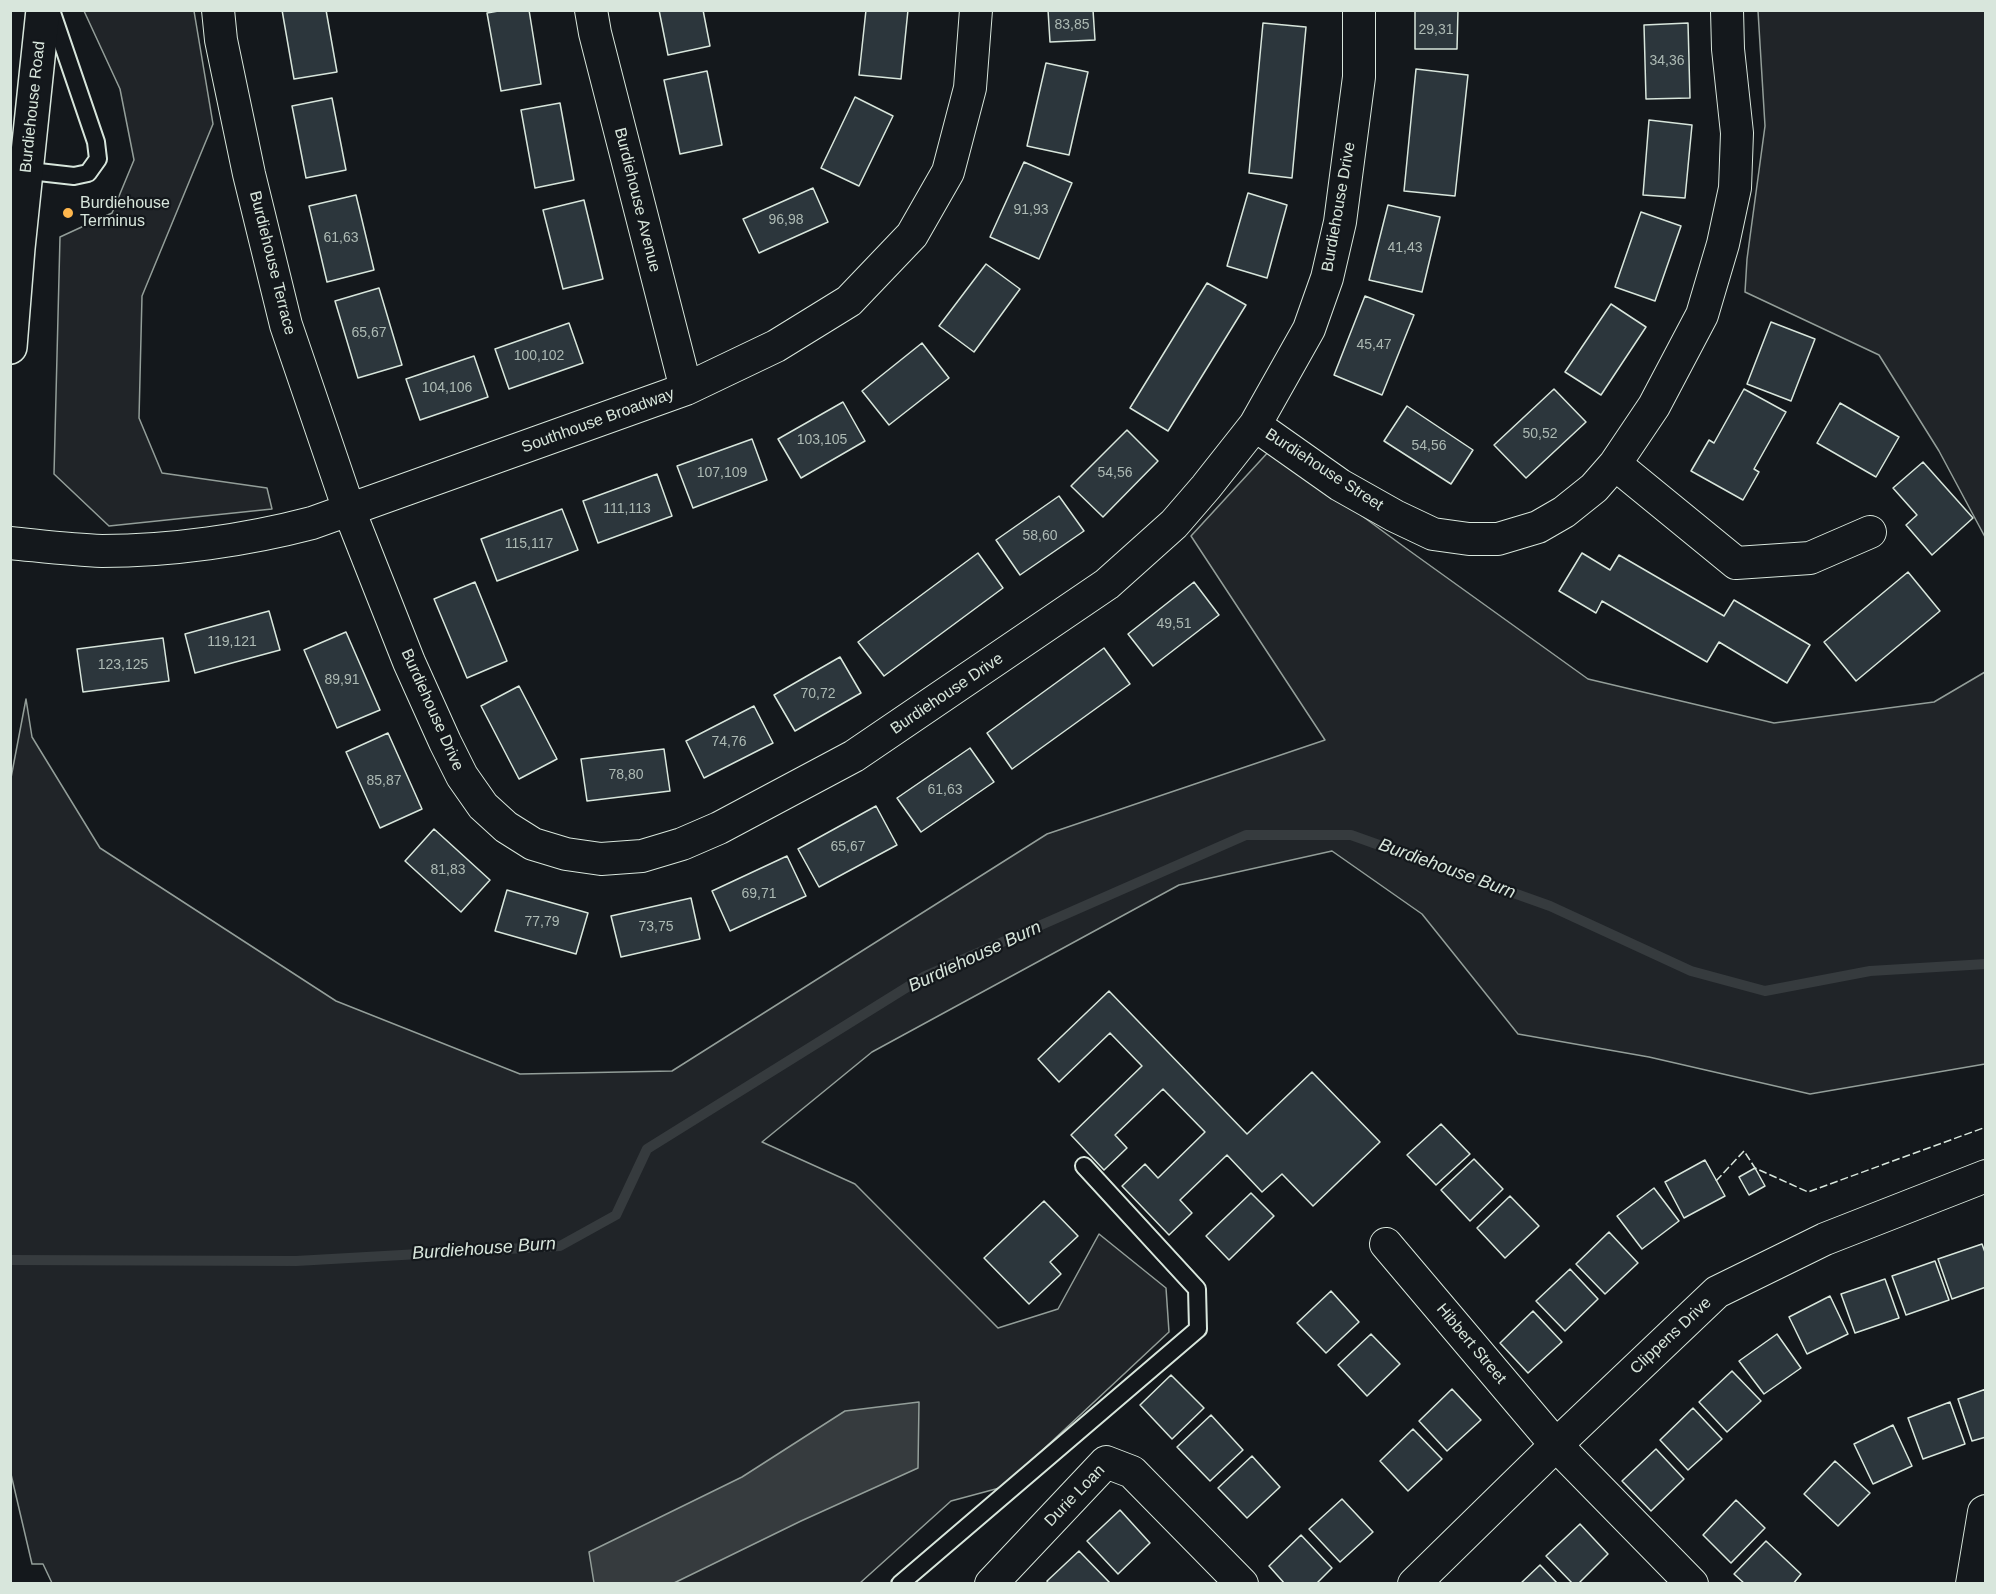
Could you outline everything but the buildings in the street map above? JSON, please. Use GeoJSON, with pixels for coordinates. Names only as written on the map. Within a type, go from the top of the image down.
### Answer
{"type":"FeatureCollection","features":[{"type":"Feature","properties":{"kind":"main road","name":"Burdiehouse Road"},"geometry":{"type":"LineString","coordinates":[[10,347],[18,248],[19,169],[43,10]]}},
{"type":"Feature","properties":{"kind":"street","name":"Burdiehouse Terrace"},"geometry":{"type":"LineString","coordinates":[[218,10],[221,40],[249,174],[285,325],[349,510]]}},
{"type":"Feature","properties":{"kind":"street","name":"Burdiehouse Avenue"},"geometry":{"type":"LineString","coordinates":[[591,10],[686,389]]}},
{"type":"Feature","properties":{"kind":"street","name":"Southhouse Broadway"},"geometry":{"type":"LineString","coordinates":[[10,543],[103,550],[210,543],[273,533],[312,523],[686,389],[776,346],[849,301],[912,235],[948,172],[970,88],[976,10]]}},
{"type":"Feature","properties":{"kind":"street","name":"Burdiehouse Drive"},"geometry":{"type":"LineString","coordinates":[[349,510],[409,662],[444,742],[462,776],[483,806],[506,827],[544,847],[566,854],[601,859],[642,856],[682,844],[718,828],[854,756],[1107,584],[1174,524],[1255,425],[1309,329],[1327,278],[1340,222],[1358,89],[1359,10]]}},
{"type":"Feature","properties":{"kind":"street","name":"Burdiehouse Street"},"geometry":{"type":"LineString","coordinates":[[1255,425],[1340,485],[1433,534],[1469,539],[1498,539],[1538,527],[1564,512],[1594,488],[1615,464],[1654,406],[1702,315],[1723,244],[1735,188],[1737,133],[1728,49],[1727,10]]}},
{"type":"Feature","properties":{"kind":"street"},"geometry":{"type":"LineString","coordinates":[[1615,464],[1736,563],[1810,558],[1870,532]]}},
{"type":"Feature","properties":{"kind":"street","name":"Clippens Drive"},"geometry":{"type":"LineString","coordinates":[[1414,1584],[1717,1292],[1825,1239],[1986,1176]]}},
{"type":"Feature","properties":{"kind":"street","name":"Hibbert Street"},"geometry":{"type":"LineString","coordinates":[[1386,1244],[1556,1445],[1692,1584]]}},
{"type":"Feature","properties":{"kind":"street","name":"Durie Loan"},"geometry":{"type":"LineString","coordinates":[[991,1584],[1106,1462],[1132,1472],[1242,1584]]}},
{"type":"Feature","properties":{"kind":"street"},"geometry":{"type":"LineString","coordinates":[[1972,1584],[1985,1511]]}},
{"type":"Feature","properties":{"kind":"lane"},"geometry":{"type":"LineString","coordinates":[[19,169],[74,176],[87,173],[98,159],[96,142],[51,10]]}},
{"type":"Feature","properties":{"kind":"lane"},"geometry":{"type":"LineString","coordinates":[[900,1584],[1198,1329],[1197,1289],[1084,1166]]}},
{"type":"Feature","properties":{"kind":"shaded area"},"geometry":{"type":"Polygon","coordinates":[[[84,11],[194,11],[213,124],[142,296],[139,418],[162,473],[267,488],[272,509],[109,526],[54,474],[60,237],[112,213],[134,160],[120,89],[84,11]]]}},
{"type":"Feature","properties":{"kind":"shaded area"},"geometry":{"type":"Polygon","coordinates":[[[1758,11],[1985,11],[1985,537],[1939,451],[1879,355],[1745,292],[1747,259],[1765,126],[1758,11]]]}},
{"type":"Feature","properties":{"kind":"shaded area"},"geometry":{"type":"Polygon","coordinates":[[[1271,449],[1588,679],[1774,723],[1934,702],[1985,672],[1985,1064],[1810,1094],[1649,1057],[1518,1034],[1422,914],[1332,851],[1179,885],[872,1052],[762,1142],[855,1184],[998,1328],[1058,1309],[1099,1234],[1166,1288],[1169,1332],[1003,1487],[951,1501],[860,1583],[52,1583],[43,1564],[32,1564],[10,1470],[10,783],[26,699],[32,737],[100,848],[336,1001],[520,1074],[672,1071],[1047,834],[1325,740],[1191,536],[1271,449]]]}},
{"type":"Feature","properties":{"kind":"shaded area"},"geometry":{"type":"Polygon","coordinates":[[[919,1402],[918,1468],[801,1521],[674,1583],[594,1583],[589,1552],[742,1477],[845,1411],[919,1402]]]}},
{"type":"Feature","properties":{"kind":"waterway","name":"Burdiehouse Burn"},"geometry":{"type":"LineString","coordinates":[[10,1260],[296,1261],[560,1246],[616,1215],[647,1149],[925,976],[1246,835],[1351,835],[1550,906],[1691,971],[1765,991],[1870,971],[1986,964]]}},
{"type":"Feature","properties":{"kind":"fence"},"geometry":{"type":"LineString","coordinates":[[1716,1181],[1744,1151],[1755,1168],[1808,1192],[1986,1127]]}},
{"type":"Feature","properties":{"kind":"place","name":"Burdiehouse Terminus"},"geometry":{"type":"Point","coordinates":[68,213]}}]}
